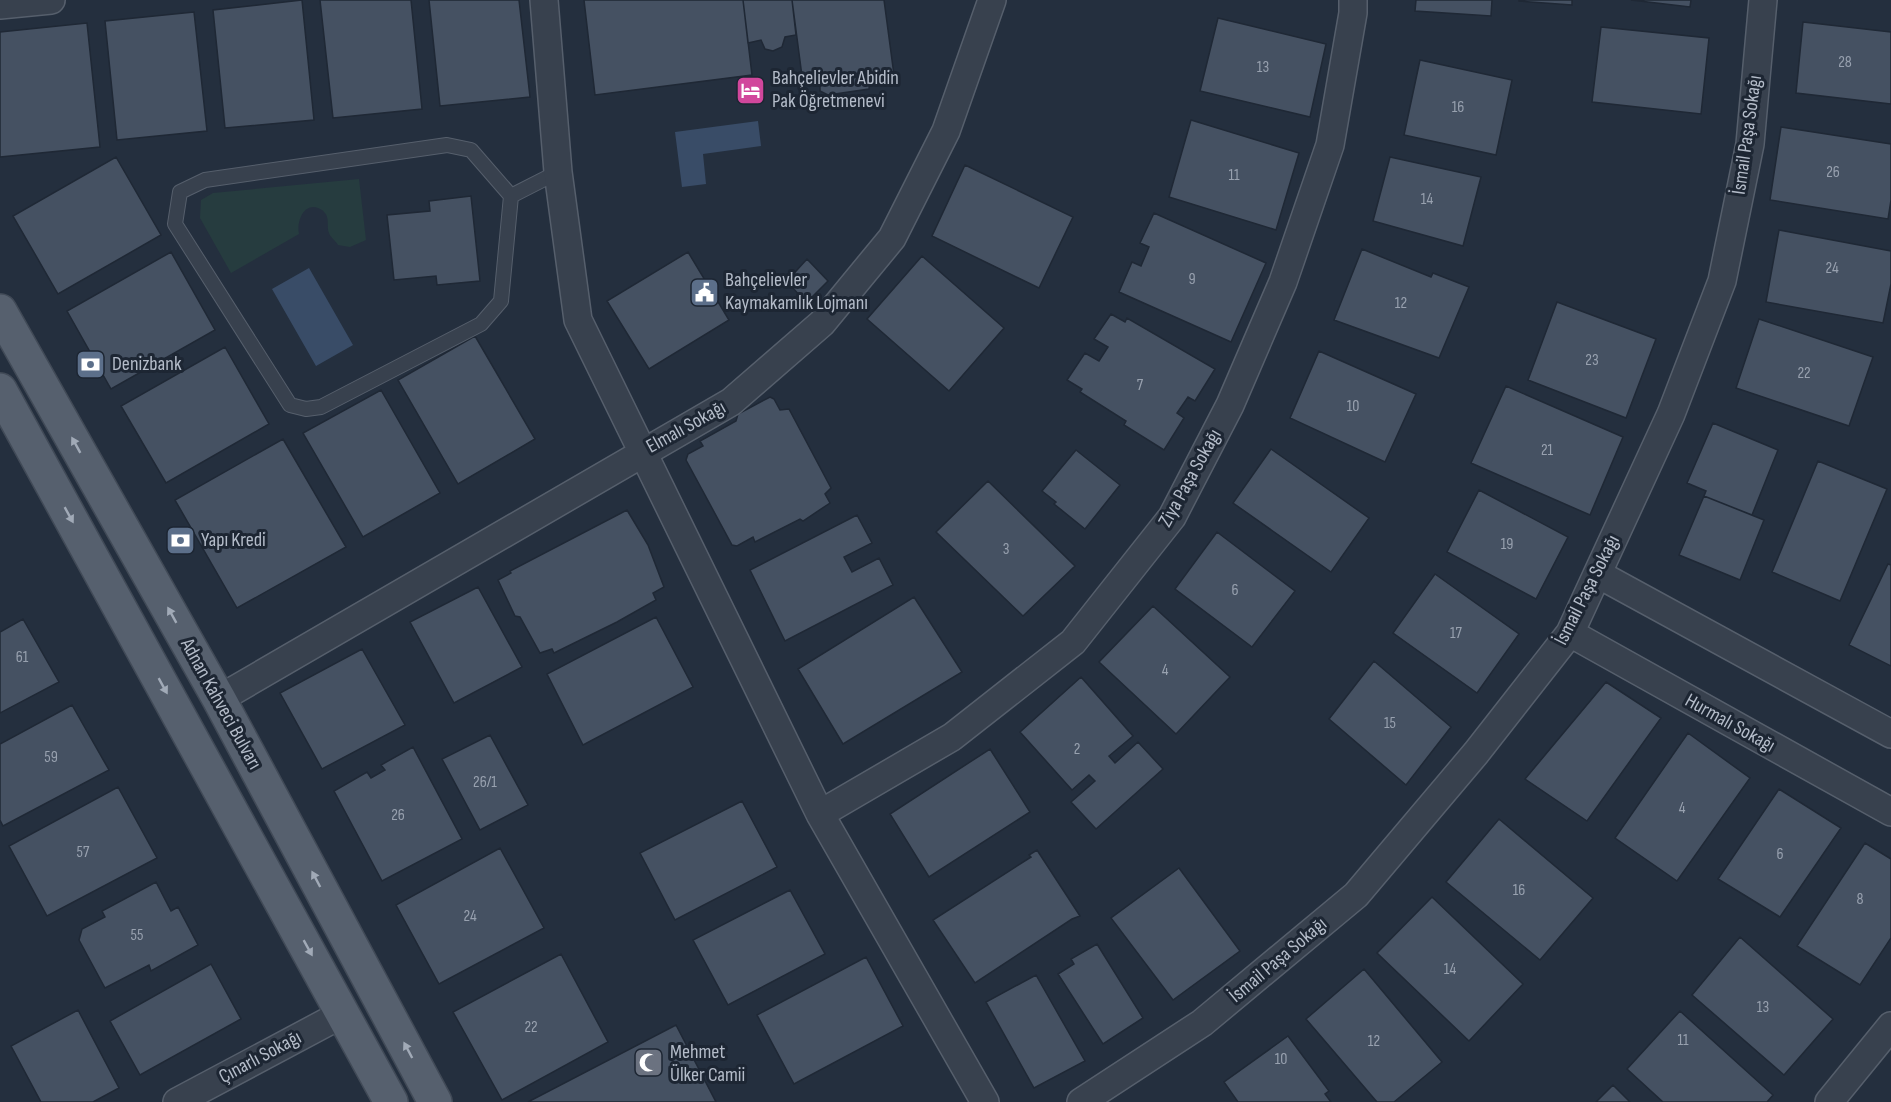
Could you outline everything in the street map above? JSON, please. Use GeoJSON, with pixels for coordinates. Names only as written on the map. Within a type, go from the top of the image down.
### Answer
{"type":"FeatureCollection","features":[{"type":"Feature","properties":{"kind":"main road","name":"Adnan Kahveci Bulvarı"},"geometry":{"type":"LineString","coordinates":[[0,310],[219,699],[435,1102]]}},
{"type":"Feature","properties":{"kind":"main road"},"geometry":{"type":"LineString","coordinates":[[0,390],[391,1102]]}},
{"type":"Feature","properties":{"kind":"street"},"geometry":{"type":"LineString","coordinates":[[0,4],[51,0]]}},
{"type":"Feature","properties":{"kind":"street"},"geometry":{"type":"LineString","coordinates":[[544,0],[558,172],[578,320],[820,814],[985,1102]]}},
{"type":"Feature","properties":{"kind":"street","name":"Elmalı Sokağı"},"geometry":{"type":"LineString","coordinates":[[219,699],[731,402],[822,323],[892,238],[946,131],[992,0]]}},
{"type":"Feature","properties":{"kind":"street","name":"Ziya Paşa Sokağı"},"geometry":{"type":"LineString","coordinates":[[820,814],[952,737],[1073,642],[1172,517],[1230,405],[1283,282],[1330,145],[1353,0]]}},
{"type":"Feature","properties":{"kind":"street","name":"İsmail Paşa Sokağı"},"geometry":{"type":"LineString","coordinates":[[1081,1102],[1202,1023],[1356,895],[1476,753],[1570,633],[1671,414],[1722,281],[1750,144],[1763,0]]}},
{"type":"Feature","properties":{"kind":"street"},"geometry":{"type":"LineString","coordinates":[[1598,574],[1891,734]]}},
{"type":"Feature","properties":{"kind":"street","name":"Hurmalı Sokağı"},"geometry":{"type":"LineString","coordinates":[[1570,633],[1891,812]]}},
{"type":"Feature","properties":{"kind":"street","name":"Çınarlı Sokağı"},"geometry":{"type":"LineString","coordinates":[[177,1102],[344,1013]]}},
{"type":"Feature","properties":{"kind":"street"},"geometry":{"type":"LineString","coordinates":[[1829,1102],[1891,1026]]}},
{"type":"Feature","properties":{"kind":"lane"},"geometry":{"type":"LineString","coordinates":[[447,145],[471,150],[511,196],[501,300],[482,324],[321,407],[306,409],[290,405],[175,224],[180,192],[205,180],[447,145]]}},
{"type":"Feature","properties":{"kind":"lane"},"geometry":{"type":"LineString","coordinates":[[511,196],[558,172]]}},
{"type":"Feature","properties":{"kind":"green space"},"geometry":{"type":"Polygon","coordinates":[[[359,179],[366,240],[350,247],[338,245],[328,230],[325,213],[316,207],[311,207],[306,209],[300,218],[299,234],[231,273],[200,218],[201,200],[213,193],[359,179]]]}},
{"type":"Feature","properties":{"kind":"water"},"geometry":{"type":"Polygon","coordinates":[[[758,121],[761,146],[703,154],[706,184],[682,187],[675,132],[758,121]]]}},
{"type":"Feature","properties":{"kind":"water"},"geometry":{"type":"Polygon","coordinates":[[[309,268],[353,345],[316,366],[272,289],[309,268]]]}},
{"type":"Feature","properties":{"kind":"building"},"geometry":{"type":"Polygon","coordinates":[[[302,0],[314,120],[225,128],[213,10],[302,0]]]}},
{"type":"Feature","properties":{"kind":"building"},"geometry":{"type":"Polygon","coordinates":[[[320,0],[411,0],[422,109],[333,118],[320,0]]]}},
{"type":"Feature","properties":{"kind":"building"},"geometry":{"type":"Polygon","coordinates":[[[429,0],[519,0],[530,97],[440,106],[429,0]]]}},
{"type":"Feature","properties":{"kind":"building"},"geometry":{"type":"Polygon","coordinates":[[[584,0],[743,0],[752,75],[595,95],[584,0]]]}},
{"type":"Feature","properties":{"kind":"building"},"geometry":{"type":"Polygon","coordinates":[[[743,0],[792,0],[796,35],[785,37],[782,47],[773,51],[765,49],[761,40],[748,43],[743,0]]]}},
{"type":"Feature","properties":{"kind":"building"},"geometry":{"type":"Polygon","coordinates":[[[792,0],[884,0],[894,75],[870,79],[869,89],[828,95],[820,91],[820,74],[802,76],[792,0]]]}},
{"type":"Feature","properties":{"kind":"building"},"geometry":{"type":"Polygon","coordinates":[[[1416,0],[1492,0],[1491,16],[1415,11],[1416,0]]]}},
{"type":"Feature","properties":{"kind":"building"},"geometry":{"type":"Polygon","coordinates":[[[1572,0],[1572,5],[1519,1],[1572,0]]]}},
{"type":"Feature","properties":{"kind":"building"},"geometry":{"type":"Polygon","coordinates":[[[1631,0],[1691,0],[1690,7],[1631,0]]]}},
{"type":"Feature","properties":{"kind":"building"},"geometry":{"type":"Polygon","coordinates":[[[194,12],[207,131],[117,140],[105,21],[194,12]]]}},
{"type":"Feature","properties":{"kind":"building"},"geometry":{"type":"Polygon","coordinates":[[[1218,18],[1326,44],[1310,117],[1200,91],[1218,18]]]}},
{"type":"Feature","properties":{"kind":"building"},"geometry":{"type":"Polygon","coordinates":[[[1803,22],[1891,32],[1891,104],[1796,93],[1803,22]]]}},
{"type":"Feature","properties":{"kind":"building"},"geometry":{"type":"Polygon","coordinates":[[[87,23],[100,147],[0,157],[0,32],[87,23]]]}},
{"type":"Feature","properties":{"kind":"building"},"geometry":{"type":"Polygon","coordinates":[[[1601,27],[1709,38],[1701,114],[1592,102],[1601,27]]]}},
{"type":"Feature","properties":{"kind":"building"},"geometry":{"type":"Polygon","coordinates":[[[1420,60],[1512,80],[1496,155],[1404,135],[1420,60]]]}},
{"type":"Feature","properties":{"kind":"building"},"geometry":{"type":"Polygon","coordinates":[[[1191,120],[1299,153],[1276,230],[1169,197],[1191,120]]]}},
{"type":"Feature","properties":{"kind":"building"},"geometry":{"type":"Polygon","coordinates":[[[1781,127],[1891,144],[1891,200],[1888,219],[1770,200],[1781,127]]]}},
{"type":"Feature","properties":{"kind":"building"},"geometry":{"type":"Polygon","coordinates":[[[116,157],[161,235],[58,294],[13,216],[116,157]]]}},
{"type":"Feature","properties":{"kind":"building"},"geometry":{"type":"Polygon","coordinates":[[[1390,157],[1481,177],[1463,246],[1373,221],[1390,157]]]}},
{"type":"Feature","properties":{"kind":"building"},"geometry":{"type":"Polygon","coordinates":[[[965,165],[1073,217],[1039,288],[932,236],[965,165]]]}},
{"type":"Feature","properties":{"kind":"building"},"geometry":{"type":"Polygon","coordinates":[[[471,196],[480,281],[437,285],[436,276],[394,280],[387,215],[430,211],[429,201],[471,196]]]}},
{"type":"Feature","properties":{"kind":"building"},"geometry":{"type":"Polygon","coordinates":[[[1154,213],[1266,263],[1231,342],[1119,292],[1132,262],[1141,266],[1149,247],[1140,243],[1154,213]]]}},
{"type":"Feature","properties":{"kind":"building"},"geometry":{"type":"Polygon","coordinates":[[[1779,230],[1891,251],[1891,284],[1883,323],[1766,302],[1779,230]]]}},
{"type":"Feature","properties":{"kind":"building"},"geometry":{"type":"Polygon","coordinates":[[[1362,249],[1431,277],[1433,273],[1469,287],[1439,358],[1334,320],[1362,249]]]}},
{"type":"Feature","properties":{"kind":"building"},"geometry":{"type":"Polygon","coordinates":[[[171,252],[215,330],[111,389],[67,311],[171,252]]]}},
{"type":"Feature","properties":{"kind":"building","name":"Bahçelievler Kaymakamlık Lojmanı"},"geometry":{"type":"Polygon","coordinates":[[[688,252],[729,320],[649,369],[607,301],[688,252]]]}},
{"type":"Feature","properties":{"kind":"building"},"geometry":{"type":"Polygon","coordinates":[[[922,256],[1004,328],[949,391],[867,319],[922,256]]]}},
{"type":"Feature","properties":{"kind":"building"},"geometry":{"type":"Polygon","coordinates":[[[807,259],[828,281],[806,303],[787,281],[807,259]]]}},
{"type":"Feature","properties":{"kind":"building"},"geometry":{"type":"Polygon","coordinates":[[[1557,302],[1656,339],[1626,418],[1528,380],[1557,302]]]}},
{"type":"Feature","properties":{"kind":"building"},"geometry":{"type":"Polygon","coordinates":[[[1111,314],[1125,322],[1127,318],[1215,369],[1195,401],[1188,397],[1177,413],[1184,418],[1164,450],[1124,425],[1126,421],[1080,392],[1082,389],[1067,380],[1085,353],[1099,361],[1108,347],[1094,339],[1111,314]]]}},
{"type":"Feature","properties":{"kind":"building"},"geometry":{"type":"Polygon","coordinates":[[[1759,319],[1873,357],[1849,426],[1736,388],[1759,319]]]}},
{"type":"Feature","properties":{"kind":"building"},"geometry":{"type":"Polygon","coordinates":[[[475,336],[535,439],[458,484],[398,380],[475,336]]]}},
{"type":"Feature","properties":{"kind":"building"},"geometry":{"type":"Polygon","coordinates":[[[225,347],[269,424],[166,483],[121,406],[225,347]]]}},
{"type":"Feature","properties":{"kind":"building"},"geometry":{"type":"Polygon","coordinates":[[[1319,351],[1416,394],[1385,462],[1290,418],[1319,351]]]}},
{"type":"Feature","properties":{"kind":"building"},"geometry":{"type":"Polygon","coordinates":[[[1506,386],[1623,437],[1590,515],[1471,463],[1506,386]]]}},
{"type":"Feature","properties":{"kind":"building"},"geometry":{"type":"Polygon","coordinates":[[[381,390],[440,493],[363,537],[303,433],[381,390]]]}},
{"type":"Feature","properties":{"kind":"building"},"geometry":{"type":"Polygon","coordinates":[[[770,397],[774,399],[780,410],[789,409],[831,488],[825,494],[830,503],[803,521],[800,519],[755,542],[753,537],[737,546],[732,545],[686,460],[688,454],[703,446],[700,441],[736,421],[738,414],[770,397]]]}},
{"type":"Feature","properties":{"kind":"building"},"geometry":{"type":"Polygon","coordinates":[[[1713,423],[1778,450],[1752,515],[1704,496],[1706,491],[1687,483],[1713,423]]]}},
{"type":"Feature","properties":{"kind":"building"},"geometry":{"type":"Polygon","coordinates":[[[283,439],[346,547],[237,608],[175,500],[283,439]]]}},
{"type":"Feature","properties":{"kind":"building"},"geometry":{"type":"Polygon","coordinates":[[[1271,449],[1369,518],[1331,572],[1233,503],[1271,449]]]}},
{"type":"Feature","properties":{"kind":"building"},"geometry":{"type":"Polygon","coordinates":[[[1076,450],[1120,485],[1085,529],[1042,491],[1076,450]]]}},
{"type":"Feature","properties":{"kind":"building"},"geometry":{"type":"Polygon","coordinates":[[[1818,461],[1887,489],[1840,601],[1772,572],[1818,461]]]}},
{"type":"Feature","properties":{"kind":"building"},"geometry":{"type":"Polygon","coordinates":[[[988,481],[1075,566],[1023,616],[936,532],[988,481]]]}},
{"type":"Feature","properties":{"kind":"building"},"geometry":{"type":"Polygon","coordinates":[[[1479,490],[1568,537],[1536,599],[1447,552],[1479,490]]]}},
{"type":"Feature","properties":{"kind":"building"},"geometry":{"type":"Polygon","coordinates":[[[1704,496],[1764,520],[1740,580],[1679,555],[1704,496]]]}},
{"type":"Feature","properties":{"kind":"building"},"geometry":{"type":"Polygon","coordinates":[[[627,510],[648,545],[664,587],[653,593],[656,600],[617,622],[554,653],[552,649],[540,653],[520,617],[515,616],[498,580],[511,573],[510,571],[627,510]]]}},
{"type":"Feature","properties":{"kind":"building"},"geometry":{"type":"Polygon","coordinates":[[[857,515],[872,543],[844,557],[852,572],[879,558],[893,585],[785,641],[750,570],[857,515]]]}},
{"type":"Feature","properties":{"kind":"building"},"geometry":{"type":"Polygon","coordinates":[[[1217,532],[1295,591],[1252,647],[1175,589],[1217,532]]]}},
{"type":"Feature","properties":{"kind":"building"},"geometry":{"type":"Polygon","coordinates":[[[1888,564],[1891,565],[1891,666],[1849,645],[1888,564]]]}},
{"type":"Feature","properties":{"kind":"building"},"geometry":{"type":"Polygon","coordinates":[[[1435,574],[1519,634],[1477,693],[1393,633],[1435,574]]]}},
{"type":"Feature","properties":{"kind":"building"},"geometry":{"type":"Polygon","coordinates":[[[478,587],[522,667],[454,703],[410,622],[478,587]]]}},
{"type":"Feature","properties":{"kind":"building"},"geometry":{"type":"Polygon","coordinates":[[[914,597],[962,672],[843,744],[798,669],[914,597]]]}},
{"type":"Feature","properties":{"kind":"building"},"geometry":{"type":"Polygon","coordinates":[[[1153,606],[1230,677],[1176,734],[1099,662],[1153,606]]]}},
{"type":"Feature","properties":{"kind":"building"},"geometry":{"type":"Polygon","coordinates":[[[656,617],[693,687],[583,745],[547,674],[656,617]]]}},
{"type":"Feature","properties":{"kind":"building"},"geometry":{"type":"Polygon","coordinates":[[[23,619],[59,682],[0,713],[0,632],[23,619]]]}},
{"type":"Feature","properties":{"kind":"building"},"geometry":{"type":"Polygon","coordinates":[[[362,649],[405,725],[322,769],[280,693],[362,649]]]}},
{"type":"Feature","properties":{"kind":"building"},"geometry":{"type":"Polygon","coordinates":[[[1374,661],[1451,727],[1406,785],[1329,719],[1374,661]]]}},
{"type":"Feature","properties":{"kind":"building"},"geometry":{"type":"Polygon","coordinates":[[[1081,677],[1133,736],[1109,756],[1115,763],[1138,742],[1163,769],[1096,829],[1071,802],[1095,781],[1089,775],[1072,790],[1020,732],[1081,677]]]}},
{"type":"Feature","properties":{"kind":"building"},"geometry":{"type":"Polygon","coordinates":[[[1606,682],[1661,718],[1587,821],[1525,779],[1606,682]]]}},
{"type":"Feature","properties":{"kind":"building"},"geometry":{"type":"Polygon","coordinates":[[[72,705],[109,770],[3,826],[0,820],[0,744],[72,705]]]}},
{"type":"Feature","properties":{"kind":"building"},"geometry":{"type":"Polygon","coordinates":[[[1688,733],[1750,778],[1677,881],[1615,838],[1688,733]]]}},
{"type":"Feature","properties":{"kind":"building"},"geometry":{"type":"Polygon","coordinates":[[[490,735],[528,805],[480,830],[442,759],[490,735]]]}},
{"type":"Feature","properties":{"kind":"building"},"geometry":{"type":"Polygon","coordinates":[[[413,747],[462,839],[382,881],[334,791],[367,772],[371,778],[385,770],[381,765],[413,747]]]}},
{"type":"Feature","properties":{"kind":"building"},"geometry":{"type":"Polygon","coordinates":[[[990,749],[1030,812],[929,877],[890,814],[990,749]]]}},
{"type":"Feature","properties":{"kind":"building"},"geometry":{"type":"Polygon","coordinates":[[[118,787],[157,858],[47,916],[9,846],[118,787]]]}},
{"type":"Feature","properties":{"kind":"building"},"geometry":{"type":"Polygon","coordinates":[[[1779,789],[1841,828],[1780,917],[1718,879],[1779,789]]]}},
{"type":"Feature","properties":{"kind":"building"},"geometry":{"type":"Polygon","coordinates":[[[742,801],[777,867],[675,920],[640,853],[742,801]]]}},
{"type":"Feature","properties":{"kind":"building"},"geometry":{"type":"Polygon","coordinates":[[[1499,819],[1593,898],[1540,960],[1446,882],[1499,819]]]}},
{"type":"Feature","properties":{"kind":"building"},"geometry":{"type":"Polygon","coordinates":[[[1865,843],[1891,859],[1891,938],[1860,985],[1797,946],[1865,843]]]}},
{"type":"Feature","properties":{"kind":"building"},"geometry":{"type":"Polygon","coordinates":[[[500,848],[544,928],[439,984],[396,905],[500,848]]]}},
{"type":"Feature","properties":{"kind":"building"},"geometry":{"type":"Polygon","coordinates":[[[1037,850],[1080,916],[975,983],[933,920],[1031,857],[1029,855],[1037,850]]]}},
{"type":"Feature","properties":{"kind":"building"},"geometry":{"type":"Polygon","coordinates":[[[1179,868],[1240,951],[1173,1000],[1111,918],[1179,868]]]}},
{"type":"Feature","properties":{"kind":"building"},"geometry":{"type":"Polygon","coordinates":[[[156,882],[171,911],[178,907],[198,945],[151,971],[149,965],[105,988],[79,940],[82,929],[105,917],[102,911],[156,882]]]}},
{"type":"Feature","properties":{"kind":"building"},"geometry":{"type":"Polygon","coordinates":[[[790,890],[825,954],[728,1005],[693,940],[790,890]]]}},
{"type":"Feature","properties":{"kind":"building"},"geometry":{"type":"Polygon","coordinates":[[[1432,897],[1523,984],[1469,1041],[1377,953],[1432,897]]]}},
{"type":"Feature","properties":{"kind":"building"},"geometry":{"type":"Polygon","coordinates":[[[1740,937],[1833,1019],[1784,1075],[1692,995],[1740,937]]]}},
{"type":"Feature","properties":{"kind":"building"},"geometry":{"type":"Polygon","coordinates":[[[1097,944],[1143,1018],[1103,1044],[1058,974],[1074,964],[1071,959],[1097,944]]]}},
{"type":"Feature","properties":{"kind":"building"},"geometry":{"type":"Polygon","coordinates":[[[561,954],[608,1042],[502,1100],[453,1012],[561,954]]]}},
{"type":"Feature","properties":{"kind":"building"},"geometry":{"type":"Polygon","coordinates":[[[866,957],[903,1026],[794,1084],[757,1015],[866,957]]]}},
{"type":"Feature","properties":{"kind":"building"},"geometry":{"type":"Polygon","coordinates":[[[211,964],[241,1019],[140,1075],[110,1021],[211,964]]]}},
{"type":"Feature","properties":{"kind":"building"},"geometry":{"type":"Polygon","coordinates":[[[1364,969],[1442,1062],[1394,1102],[1377,1102],[1306,1019],[1364,969]]]}},
{"type":"Feature","properties":{"kind":"building"},"geometry":{"type":"Polygon","coordinates":[[[1036,975],[1085,1061],[1034,1088],[986,1002],[1036,975]]]}},
{"type":"Feature","properties":{"kind":"building"},"geometry":{"type":"Polygon","coordinates":[[[78,1010],[119,1088],[93,1102],[41,1102],[11,1046],[78,1010]]]}},
{"type":"Feature","properties":{"kind":"building"},"geometry":{"type":"Polygon","coordinates":[[[1680,1011],[1773,1095],[1767,1102],[1663,1102],[1627,1069],[1680,1011]]]}},
{"type":"Feature","properties":{"kind":"building","name":"Mehmet Ülker Camii"},"geometry":{"type":"Polygon","coordinates":[[[676,1025],[716,1102],[528,1102],[676,1025]]]}},
{"type":"Feature","properties":{"kind":"building"},"geometry":{"type":"Polygon","coordinates":[[[1288,1036],[1329,1091],[1325,1094],[1331,1102],[1238,1102],[1224,1082],[1288,1036]]]}},
{"type":"Feature","properties":{"kind":"building"},"geometry":{"type":"Polygon","coordinates":[[[1613,1085],[1630,1102],[1596,1102],[1613,1085]]]}},
{"type":"Feature","properties":{"kind":"place","name":"Bahçelievler Abidin Pak Öğretmenevi"},"geometry":{"type":"Point","coordinates":[751,90]}},
{"type":"Feature","properties":{"kind":"place","name":"Bahçelievler Kaymakamlık Lojmanı"},"geometry":{"type":"Point","coordinates":[704,292]}},
{"type":"Feature","properties":{"kind":"place","name":"Denizbank"},"geometry":{"type":"Point","coordinates":[91,364]}},
{"type":"Feature","properties":{"kind":"place","name":"Yapı Kredi"},"geometry":{"type":"Point","coordinates":[180,540]}},
{"type":"Feature","properties":{"kind":"place","name":"Mehmet Ülker Camii"},"geometry":{"type":"Point","coordinates":[649,1063]}}]}
